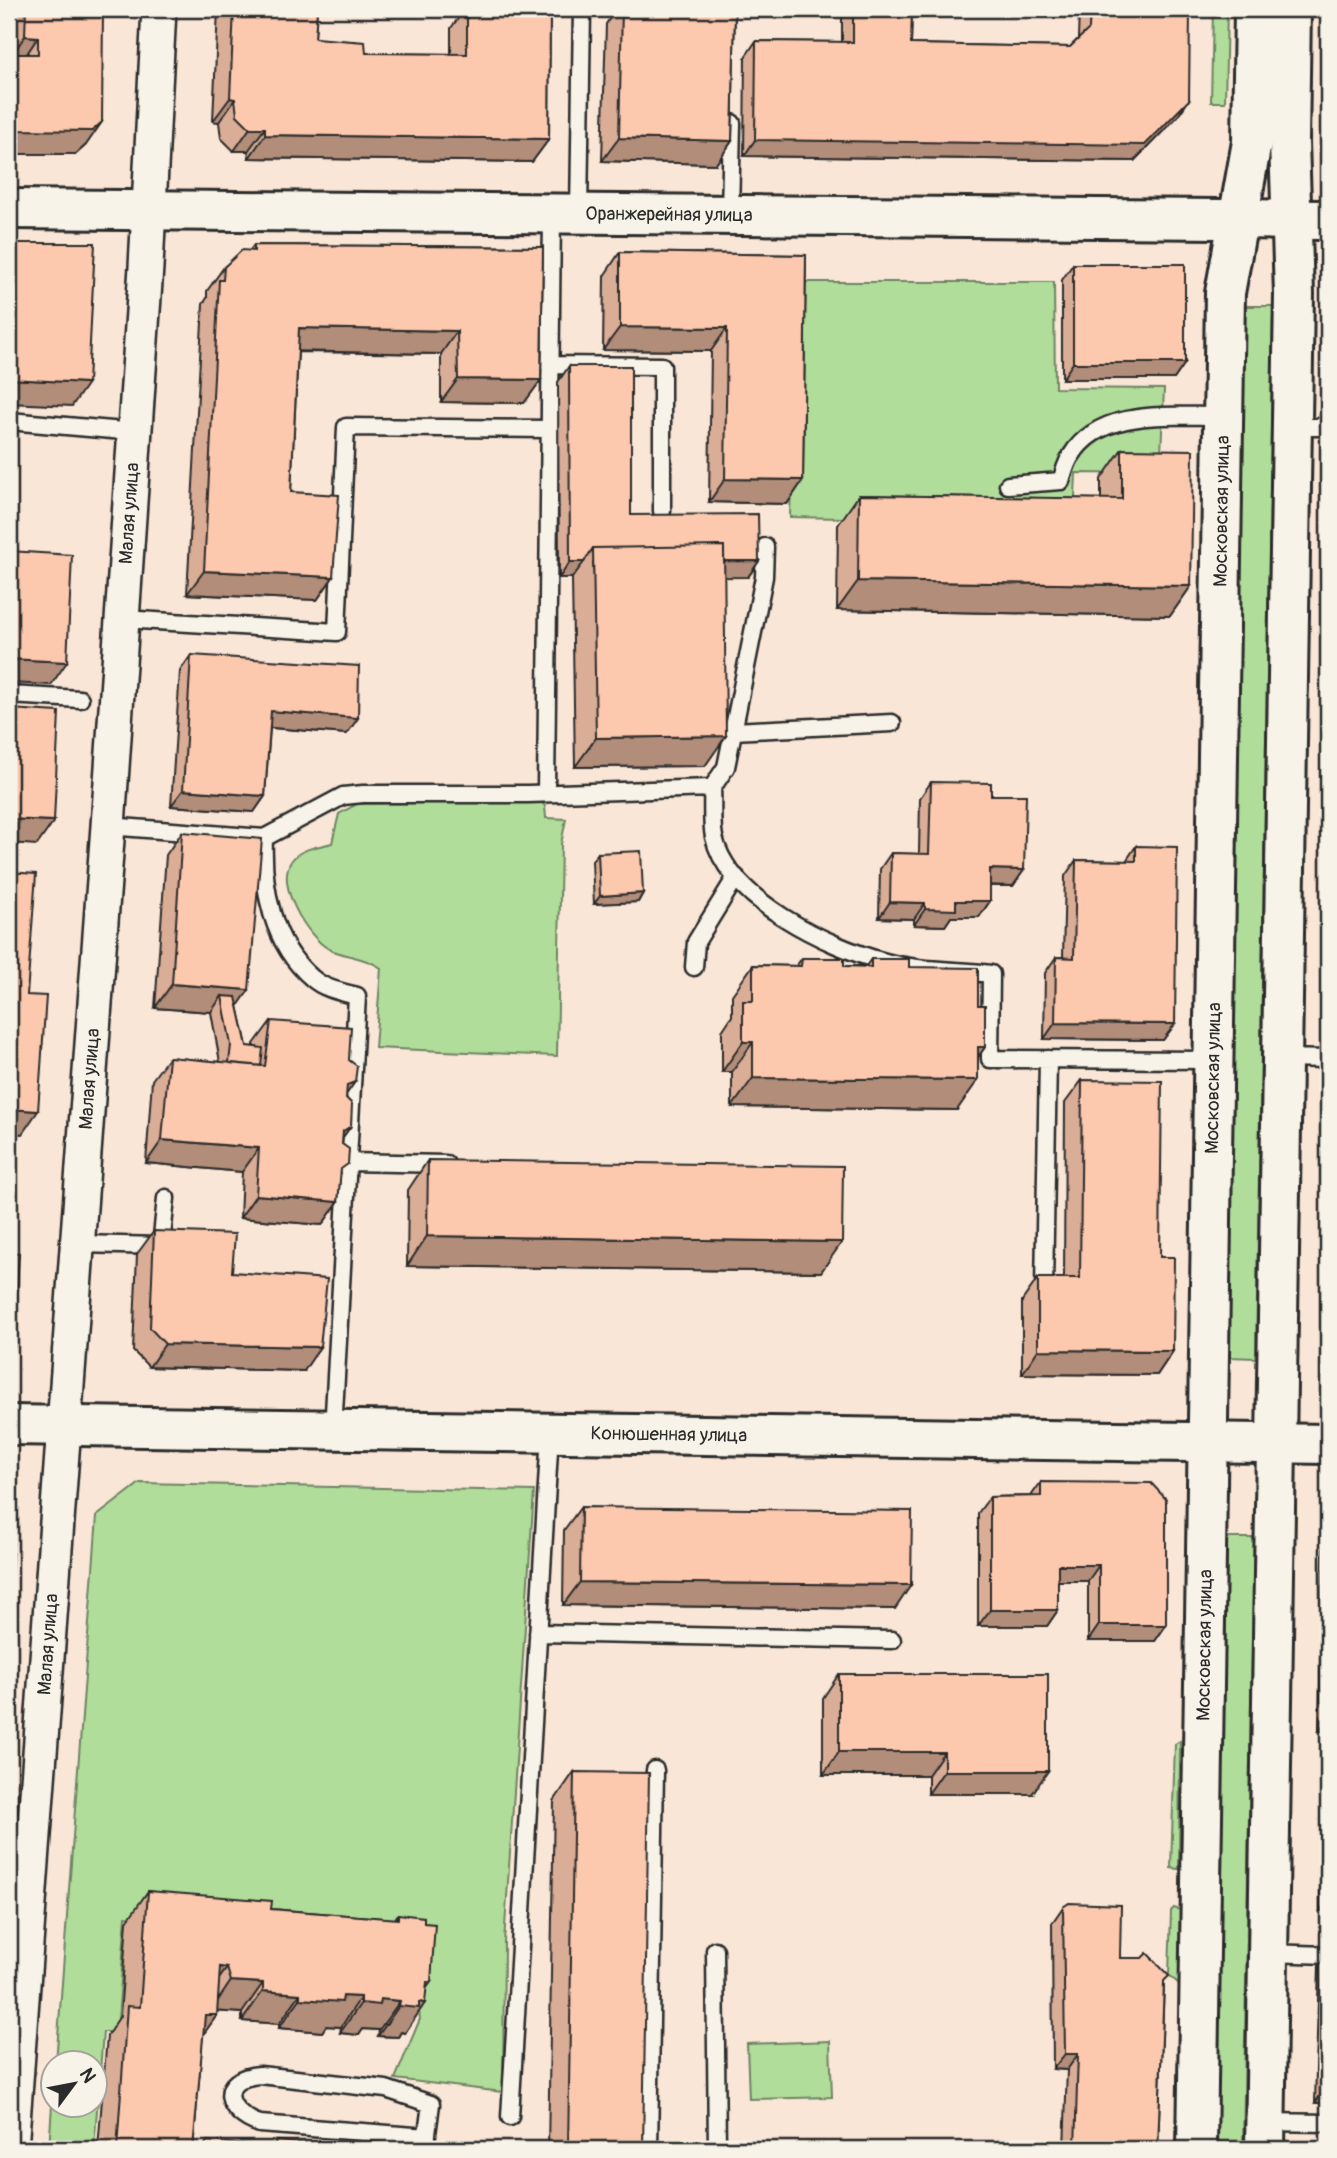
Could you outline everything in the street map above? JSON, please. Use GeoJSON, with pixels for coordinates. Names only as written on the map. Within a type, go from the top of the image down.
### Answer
{"type":"FeatureCollection","features":[{"type":"Feature","properties":{"kind":"street","name":"Малая улица"},"geometry":{"type":"LineString","coordinates":[[11,2149],[15,2025],[66,1426],[108,826],[149,210],[159,9]]}},
{"type":"Feature","properties":{"kind":"street","name":"Московская улица"},"geometry":{"type":"LineString","coordinates":[[1197,2149],[1225,293],[1252,142],[1254,9]]}},
{"type":"Feature","properties":{"kind":"street"},"geometry":{"type":"LineString","coordinates":[[1266,2136],[1282,1058],[1310,427],[1310,220],[1289,142],[1291,9]]}},
{"type":"Feature","properties":{"kind":"street","name":"Оранжерейная улица"},"geometry":{"type":"LineString","coordinates":[[9,209],[1310,220]]}},
{"type":"Feature","properties":{"kind":"street","name":"Конюшенная улица"},"geometry":{"type":"LineString","coordinates":[[9,1425],[1328,1444]]}},
{"type":"Feature","properties":{"kind":"lane"},"geometry":{"type":"LineString","coordinates":[[546,793],[549,365],[582,9]]}},
{"type":"Feature","properties":{"kind":"lane"},"geometry":{"type":"LineString","coordinates":[[730,215],[732,105]]}},
{"type":"Feature","properties":{"kind":"lane"},"geometry":{"type":"LineString","coordinates":[[549,365],[662,366],[662,511]]}},
{"type":"Feature","properties":{"kind":"lane"},"geometry":{"type":"LineString","coordinates":[[1008,485],[1061,481],[1071,455],[1093,433],[1120,419],[1223,416]]}},
{"type":"Feature","properties":{"kind":"lane"},"geometry":{"type":"LineString","coordinates":[[9,421],[135,432]]}},
{"type":"Feature","properties":{"kind":"lane"},"geometry":{"type":"LineString","coordinates":[[122,619],[337,632],[346,426],[548,429]]}},
{"type":"Feature","properties":{"kind":"lane"},"geometry":{"type":"LineString","coordinates":[[765,547],[764,577],[734,731],[726,767],[712,788],[714,836],[722,857],[736,877],[755,896],[792,922],[847,951],[888,963],[991,974],[990,1059],[1213,1060]]}},
{"type":"Feature","properties":{"kind":"lane"},"geometry":{"type":"LineString","coordinates":[[9,695],[80,699]]}},
{"type":"Feature","properties":{"kind":"lane"},"geometry":{"type":"LineString","coordinates":[[734,731],[892,723]]}},
{"type":"Feature","properties":{"kind":"lane"},"geometry":{"type":"LineString","coordinates":[[108,826],[264,838],[343,796],[712,788]]}},
{"type":"Feature","properties":{"kind":"lane"},"geometry":{"type":"LineString","coordinates":[[264,838],[266,887],[278,931],[293,957],[313,979],[357,996],[347,1162],[333,1280],[333,1431]]}},
{"type":"Feature","properties":{"kind":"lane"},"geometry":{"type":"LineString","coordinates":[[694,967],[696,942],[736,877]]}},
{"type":"Feature","properties":{"kind":"lane"},"geometry":{"type":"LineString","coordinates":[[1282,1058],[1328,1059]]}},
{"type":"Feature","properties":{"kind":"lane"},"geometry":{"type":"LineString","coordinates":[[1044,1289],[1048,1059]]}},
{"type":"Feature","properties":{"kind":"lane"},"geometry":{"type":"LineString","coordinates":[[347,1162],[458,1164]]}},
{"type":"Feature","properties":{"kind":"lane"},"geometry":{"type":"LineString","coordinates":[[79,1244],[161,1246],[166,1198]]}},
{"type":"Feature","properties":{"kind":"lane"},"geometry":{"type":"LineString","coordinates":[[510,2117],[550,1433]]}},
{"type":"Feature","properties":{"kind":"lane"},"geometry":{"type":"LineString","coordinates":[[538,1633],[892,1640]]}},
{"type":"Feature","properties":{"kind":"lane"},"geometry":{"type":"LineString","coordinates":[[649,2149],[655,1770]]}},
{"type":"Feature","properties":{"kind":"lane"},"geometry":{"type":"LineString","coordinates":[[715,1950],[717,2149]]}},
{"type":"Feature","properties":{"kind":"lane"},"geometry":{"type":"LineString","coordinates":[[1268,1953],[1328,1955]]}},
{"type":"Feature","properties":{"kind":"lane"},"geometry":{"type":"LineString","coordinates":[[260,2075],[386,2090],[431,2104],[426,2143],[260,2124],[242,2118],[233,2108],[230,2096],[234,2084],[244,2076],[260,2075]]}},
{"type":"Feature","properties":{"kind":"lane"},"geometry":{"type":"LineString","coordinates":[[1266,2136],[1328,2123]]}},
{"type":"Feature","properties":{"kind":"green space"},"geometry":{"type":"Polygon","coordinates":[[[1213,9],[1227,9],[1225,102],[1211,102],[1213,9]]]}},
{"type":"Feature","properties":{"kind":"green space"},"geometry":{"type":"Polygon","coordinates":[[[796,282],[1054,282],[1055,388],[1164,389],[1160,474],[1076,473],[1074,522],[790,517],[796,282]]]}},
{"type":"Feature","properties":{"kind":"green space"},"geometry":{"type":"Polygon","coordinates":[[[1245,306],[1273,306],[1256,1358],[1229,1357],[1245,306]]]}},
{"type":"Feature","properties":{"kind":"green space"},"geometry":{"type":"Polygon","coordinates":[[[540,801],[545,806],[546,818],[566,819],[561,844],[557,1056],[375,1048],[381,968],[329,949],[311,933],[290,895],[287,882],[292,860],[305,850],[332,843],[339,814],[357,804],[540,801]]]}},
{"type":"Feature","properties":{"kind":"green space"},"geometry":{"type":"Polygon","coordinates":[[[140,1483],[534,1491],[504,1942],[503,2092],[395,2079],[420,2019],[416,1990],[258,1927],[126,1916],[117,2032],[103,2032],[102,2050],[57,2050],[97,1516],[140,1483]]]}},
{"type":"Feature","properties":{"kind":"green space"},"geometry":{"type":"Polygon","coordinates":[[[9,1484],[17,1484],[9,1613],[9,1484]]]}},
{"type":"Feature","properties":{"kind":"green space"},"geometry":{"type":"Polygon","coordinates":[[[1227,1538],[1254,1538],[1243,2149],[1216,2149],[1227,1538]]]}},
{"type":"Feature","properties":{"kind":"green space"},"geometry":{"type":"Polygon","coordinates":[[[1180,1741],[1179,1869],[1171,1868],[1175,1744],[1180,1741]]]}},
{"type":"Feature","properties":{"kind":"green space"},"geometry":{"type":"Polygon","coordinates":[[[1174,1908],[1180,1910],[1179,1984],[1169,1975],[1171,1911],[1174,1908]]]}},
{"type":"Feature","properties":{"kind":"green space"},"geometry":{"type":"Polygon","coordinates":[[[830,2041],[832,2097],[749,2099],[747,2044],[830,2041]]]}},
{"type":"Feature","properties":{"kind":"green space"},"geometry":{"type":"Polygon","coordinates":[[[51,2120],[96,2120],[94,2149],[49,2149],[51,2120]]]}},
{"type":"Feature","properties":{"kind":"building"},"geometry":{"type":"Polygon","coordinates":[[[26,9],[103,9],[102,122],[92,131],[9,130],[9,54],[38,54],[38,37],[25,36],[26,9]]]}},
{"type":"Feature","properties":{"kind":"building"},"geometry":{"type":"Polygon","coordinates":[[[234,9],[317,9],[315,38],[365,42],[366,53],[467,54],[467,9],[550,9],[549,139],[265,135],[265,128],[250,128],[237,115],[235,99],[230,98],[234,9]]]}},
{"type":"Feature","properties":{"kind":"building"},"geometry":{"type":"Polygon","coordinates":[[[622,9],[735,9],[732,141],[619,138],[622,9]]]}},
{"type":"Feature","properties":{"kind":"building"},"geometry":{"type":"Polygon","coordinates":[[[853,9],[912,9],[911,44],[1070,47],[1089,29],[1090,9],[1190,9],[1189,100],[1145,145],[755,140],[756,41],[853,42],[853,9]]]}},
{"type":"Feature","properties":{"kind":"building"},"geometry":{"type":"Polygon","coordinates":[[[9,243],[95,243],[88,383],[9,379],[9,243]]]}},
{"type":"Feature","properties":{"kind":"building"},"geometry":{"type":"Polygon","coordinates":[[[254,245],[543,247],[541,380],[458,379],[457,331],[299,328],[291,492],[339,495],[333,577],[204,571],[219,280],[223,280],[224,267],[242,250],[254,251],[254,245]]]}},
{"type":"Feature","properties":{"kind":"building"},"geometry":{"type":"Polygon","coordinates":[[[620,252],[806,255],[803,480],[725,479],[727,328],[620,327],[620,252]]]}},
{"type":"Feature","properties":{"kind":"building"},"geometry":{"type":"Polygon","coordinates":[[[1073,264],[1185,264],[1185,363],[1073,363],[1073,264]]]}},
{"type":"Feature","properties":{"kind":"building"},"geometry":{"type":"Polygon","coordinates":[[[569,366],[631,366],[631,515],[758,514],[759,561],[724,561],[724,546],[593,548],[584,562],[570,562],[569,366]]]}},
{"type":"Feature","properties":{"kind":"building"},"geometry":{"type":"Polygon","coordinates":[[[1122,449],[1193,450],[1191,586],[858,581],[859,495],[1122,499],[1122,449]]]}},
{"type":"Feature","properties":{"kind":"building"},"geometry":{"type":"Polygon","coordinates":[[[724,546],[726,736],[596,738],[593,548],[724,546]]]}},
{"type":"Feature","properties":{"kind":"building"},"geometry":{"type":"Polygon","coordinates":[[[9,551],[72,555],[67,662],[9,659],[9,551]]]}},
{"type":"Feature","properties":{"kind":"building"},"geometry":{"type":"Polygon","coordinates":[[[191,655],[359,666],[358,718],[271,711],[265,796],[183,790],[191,655]]]}},
{"type":"Feature","properties":{"kind":"building"},"geometry":{"type":"Polygon","coordinates":[[[9,709],[59,712],[54,821],[9,819],[9,709]]]}},
{"type":"Feature","properties":{"kind":"building"},"geometry":{"type":"Polygon","coordinates":[[[931,782],[991,783],[991,795],[1026,795],[1024,870],[990,869],[990,901],[956,901],[956,910],[925,909],[925,903],[890,902],[891,853],[929,854],[931,782]]]}},
{"type":"Feature","properties":{"kind":"building"},"geometry":{"type":"Polygon","coordinates":[[[182,832],[262,839],[249,990],[172,984],[182,832]]]}},
{"type":"Feature","properties":{"kind":"building"},"geometry":{"type":"Polygon","coordinates":[[[1136,846],[1177,847],[1175,1024],[1055,1023],[1056,957],[1074,958],[1076,860],[1136,861],[1136,846]]]}},
{"type":"Feature","properties":{"kind":"building"},"geometry":{"type":"Polygon","coordinates":[[[641,851],[643,893],[600,896],[598,853],[641,851]]]}},
{"type":"Feature","properties":{"kind":"building"},"geometry":{"type":"Polygon","coordinates":[[[9,872],[36,874],[27,995],[46,996],[38,1111],[9,1109],[9,872]]]}},
{"type":"Feature","properties":{"kind":"building"},"geometry":{"type":"Polygon","coordinates":[[[802,958],[844,958],[844,966],[871,967],[871,959],[909,959],[909,967],[978,968],[978,1005],[985,1005],[985,1047],[978,1047],[978,1080],[753,1078],[753,1042],[743,1042],[743,1001],[753,1001],[753,965],[801,966],[802,958]]]}},
{"type":"Feature","properties":{"kind":"building"},"geometry":{"type":"Polygon","coordinates":[[[222,996],[236,997],[247,1046],[263,1048],[261,1066],[229,1063],[231,1045],[222,996]]]}},
{"type":"Feature","properties":{"kind":"building"},"geometry":{"type":"Polygon","coordinates":[[[271,1021],[351,1027],[349,1060],[357,1066],[355,1082],[347,1085],[346,1098],[352,1104],[351,1126],[343,1131],[342,1144],[349,1149],[348,1164],[341,1169],[338,1202],[256,1195],[259,1148],[162,1140],[169,1057],[265,1066],[271,1021]]]}},
{"type":"Feature","properties":{"kind":"building"},"geometry":{"type":"Polygon","coordinates":[[[1082,1080],[1162,1081],[1160,1257],[1174,1257],[1173,1351],[1038,1350],[1038,1278],[1080,1278],[1082,1080]]]}},
{"type":"Feature","properties":{"kind":"building"},"geometry":{"type":"Polygon","coordinates":[[[428,1160],[843,1166],[842,1242],[427,1236],[428,1160]]]}},
{"type":"Feature","properties":{"kind":"building"},"geometry":{"type":"Polygon","coordinates":[[[154,1231],[235,1234],[232,1272],[327,1279],[320,1347],[165,1344],[150,1328],[154,1231]]]}},
{"type":"Feature","properties":{"kind":"building"},"geometry":{"type":"Polygon","coordinates":[[[9,1252],[19,1253],[14,1347],[9,1347],[9,1252]]]}},
{"type":"Feature","properties":{"kind":"building"},"geometry":{"type":"Polygon","coordinates":[[[1041,1482],[1151,1483],[1166,1499],[1166,1625],[1099,1625],[1099,1565],[1058,1565],[1058,1610],[990,1610],[990,1497],[1041,1496],[1041,1482]]]}},
{"type":"Feature","properties":{"kind":"building"},"geometry":{"type":"Polygon","coordinates":[[[581,1507],[912,1511],[911,1585],[580,1582],[581,1507]]]}},
{"type":"Feature","properties":{"kind":"building"},"geometry":{"type":"Polygon","coordinates":[[[839,1674],[1048,1674],[1048,1771],[944,1771],[944,1752],[839,1752],[839,1674]]]}},
{"type":"Feature","properties":{"kind":"building"},"geometry":{"type":"Polygon","coordinates":[[[574,1772],[649,1773],[643,2149],[568,2149],[574,1772]]]}},
{"type":"Feature","properties":{"kind":"building"},"geometry":{"type":"Polygon","coordinates":[[[148,1891],[272,1901],[271,1909],[398,1919],[398,1914],[424,1917],[424,1923],[435,1924],[431,1982],[427,1982],[425,2003],[419,2002],[419,2008],[399,2006],[400,2001],[381,1999],[380,2005],[361,2003],[361,1997],[343,1996],[342,2002],[300,1999],[300,1994],[263,1991],[263,1983],[231,1981],[227,1968],[220,1967],[217,2015],[205,2015],[193,2149],[117,2149],[127,2006],[140,2007],[148,1891]]]}},
{"type":"Feature","properties":{"kind":"building"},"geometry":{"type":"Polygon","coordinates":[[[1069,1903],[1121,1905],[1120,1958],[1142,1958],[1147,1953],[1169,1976],[1164,1981],[1158,2149],[1075,2149],[1078,2054],[1065,2054],[1063,1907],[1069,1903]]]}},
{"type":"Feature","properties":{"kind":"building"},"geometry":{"type":"Polygon","coordinates":[[[1328,2010],[1328,2087],[1326,2087],[1328,2010]]]}},
{"type":"Feature","properties":{"kind":"building"},"geometry":{"type":"Polygon","coordinates":[[[207,2141],[275,2147],[276,2141],[315,2144],[315,2149],[202,2149],[207,2141]]]}}]}
